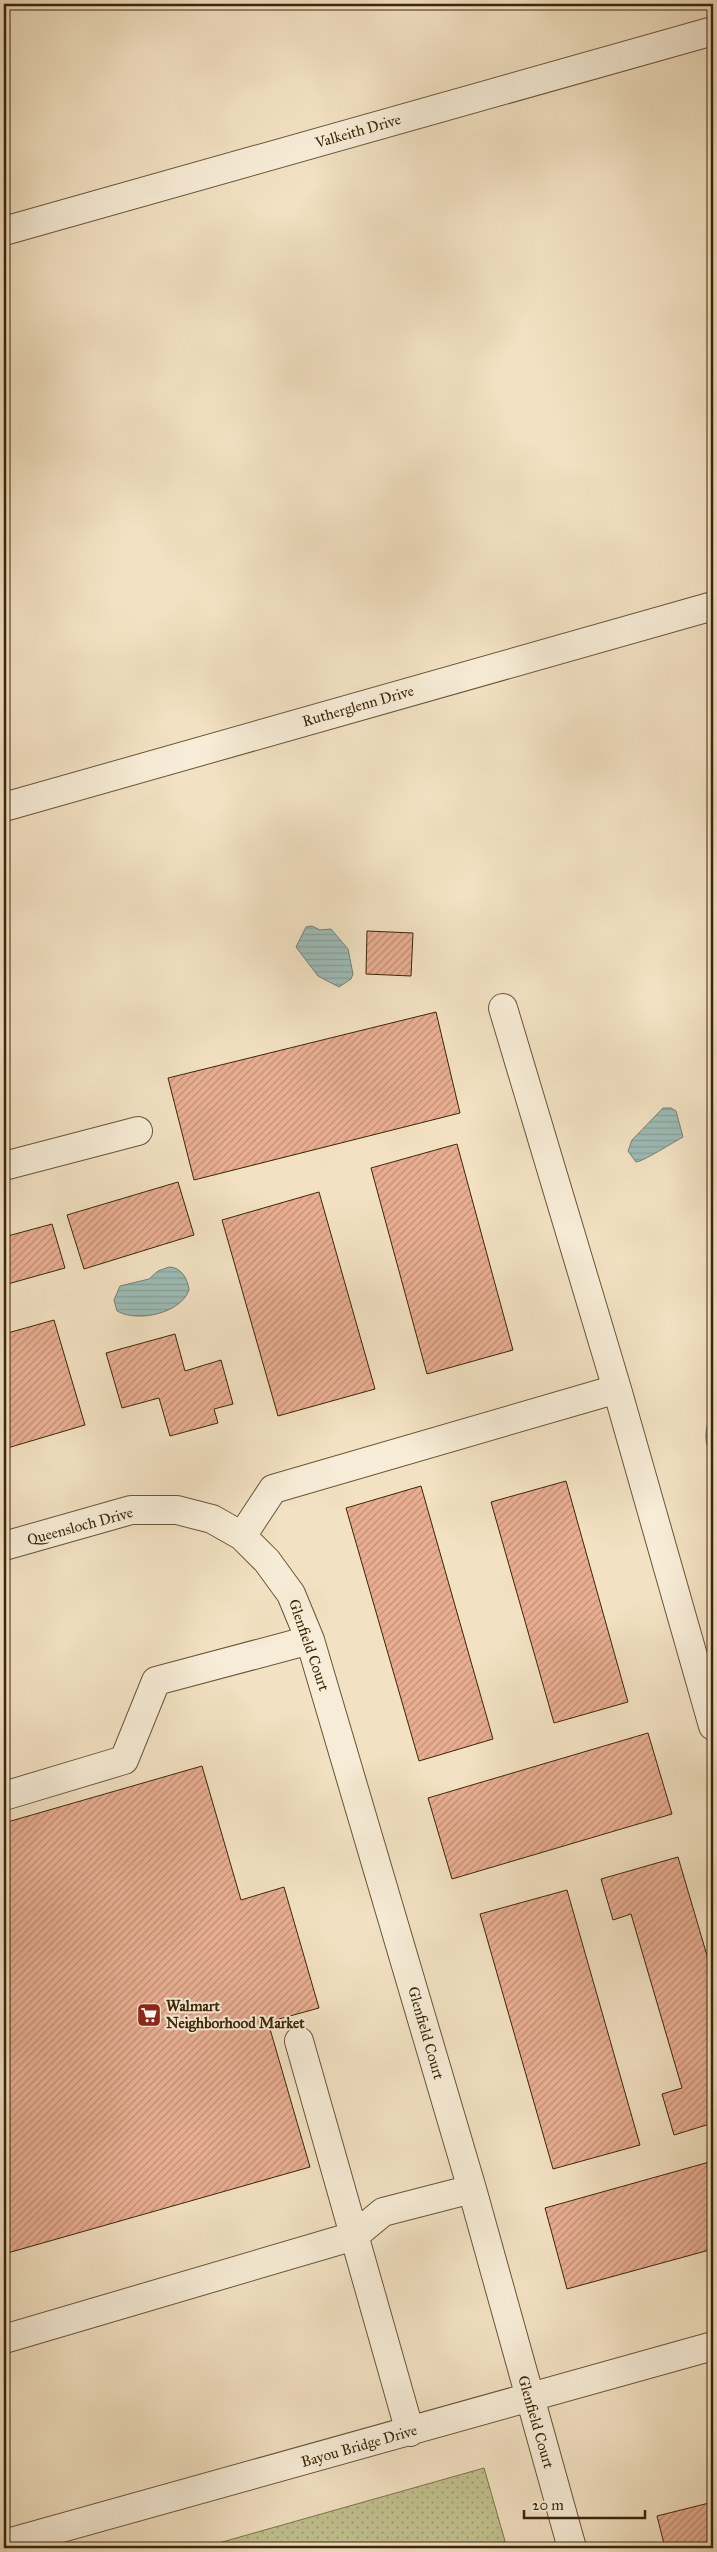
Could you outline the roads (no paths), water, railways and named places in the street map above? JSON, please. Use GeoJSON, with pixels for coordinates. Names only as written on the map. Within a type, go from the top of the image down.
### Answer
{"type":"FeatureCollection","features":[{"type":"Feature","properties":{"kind":"street","name":"Valkeith Drive"},"geometry":{"type":"LineString","coordinates":[[4,231],[713,31]]}},
{"type":"Feature","properties":{"kind":"street","name":"Rutherglenn Drive"},"geometry":{"type":"LineString","coordinates":[[4,807],[713,606]]}},
{"type":"Feature","properties":{"kind":"street"},"geometry":{"type":"LineString","coordinates":[[503,1008],[617,1389],[713,1726]]}},
{"type":"Feature","properties":{"kind":"street"},"geometry":{"type":"LineString","coordinates":[[4,1166],[138,1131]]}},
{"type":"Feature","properties":{"kind":"street"},"geometry":{"type":"LineString","coordinates":[[242,1536],[273,1489],[617,1389]]}},
{"type":"Feature","properties":{"kind":"street","name":"Queensloch Drive"},"geometry":{"type":"LineString","coordinates":[[4,1546],[131,1510],[178,1510],[212,1519],[242,1536]]}},
{"type":"Feature","properties":{"kind":"street","name":"Glenfield Court"},"geometry":{"type":"LineString","coordinates":[[242,1536],[268,1561],[291,1594],[310,1640],[472,2189],[572,2548]]}},
{"type":"Feature","properties":{"kind":"street"},"geometry":{"type":"LineString","coordinates":[[4,1796],[124,1760],[156,1682],[310,1640]]}},
{"type":"Feature","properties":{"kind":"street"},"geometry":{"type":"LineString","coordinates":[[299,2041],[410,2432]]}},
{"type":"Feature","properties":{"kind":"street"},"geometry":{"type":"LineString","coordinates":[[4,2339],[354,2236],[383,2212],[472,2189]]}},
{"type":"Feature","properties":{"kind":"street","name":"Bayou Bridge Drive"},"geometry":{"type":"LineString","coordinates":[[4,2544],[32,2543],[410,2432],[713,2346]]}},
{"type":"Feature","properties":{"kind":"water"},"geometry":{"type":"Polygon","coordinates":[[[312,926],[320,930],[331,929],[348,949],[353,974],[351,979],[339,987],[318,976],[296,947],[306,927],[312,926]]]}},
{"type":"Feature","properties":{"kind":"water"},"geometry":{"type":"Polygon","coordinates":[[[663,1108],[671,1108],[676,1111],[683,1137],[636,1162],[628,1151],[632,1140],[663,1108]]]}},
{"type":"Feature","properties":{"kind":"water"},"geometry":{"type":"Polygon","coordinates":[[[169,1267],[180,1271],[185,1278],[189,1290],[177,1305],[158,1314],[147,1316],[136,1316],[117,1311],[114,1300],[120,1286],[149,1279],[158,1271],[169,1267]]]}},
{"type":"Feature","properties":{"kind":"water"},"geometry":{"type":"Polygon","coordinates":[[[713,1416],[713,1454],[706,1441],[706,1430],[713,1416]]]}},
{"type":"Feature","properties":{"kind":"place","name":"Walmart Neighborhood Market"},"geometry":{"type":"Point","coordinates":[149,2015]}}]}
